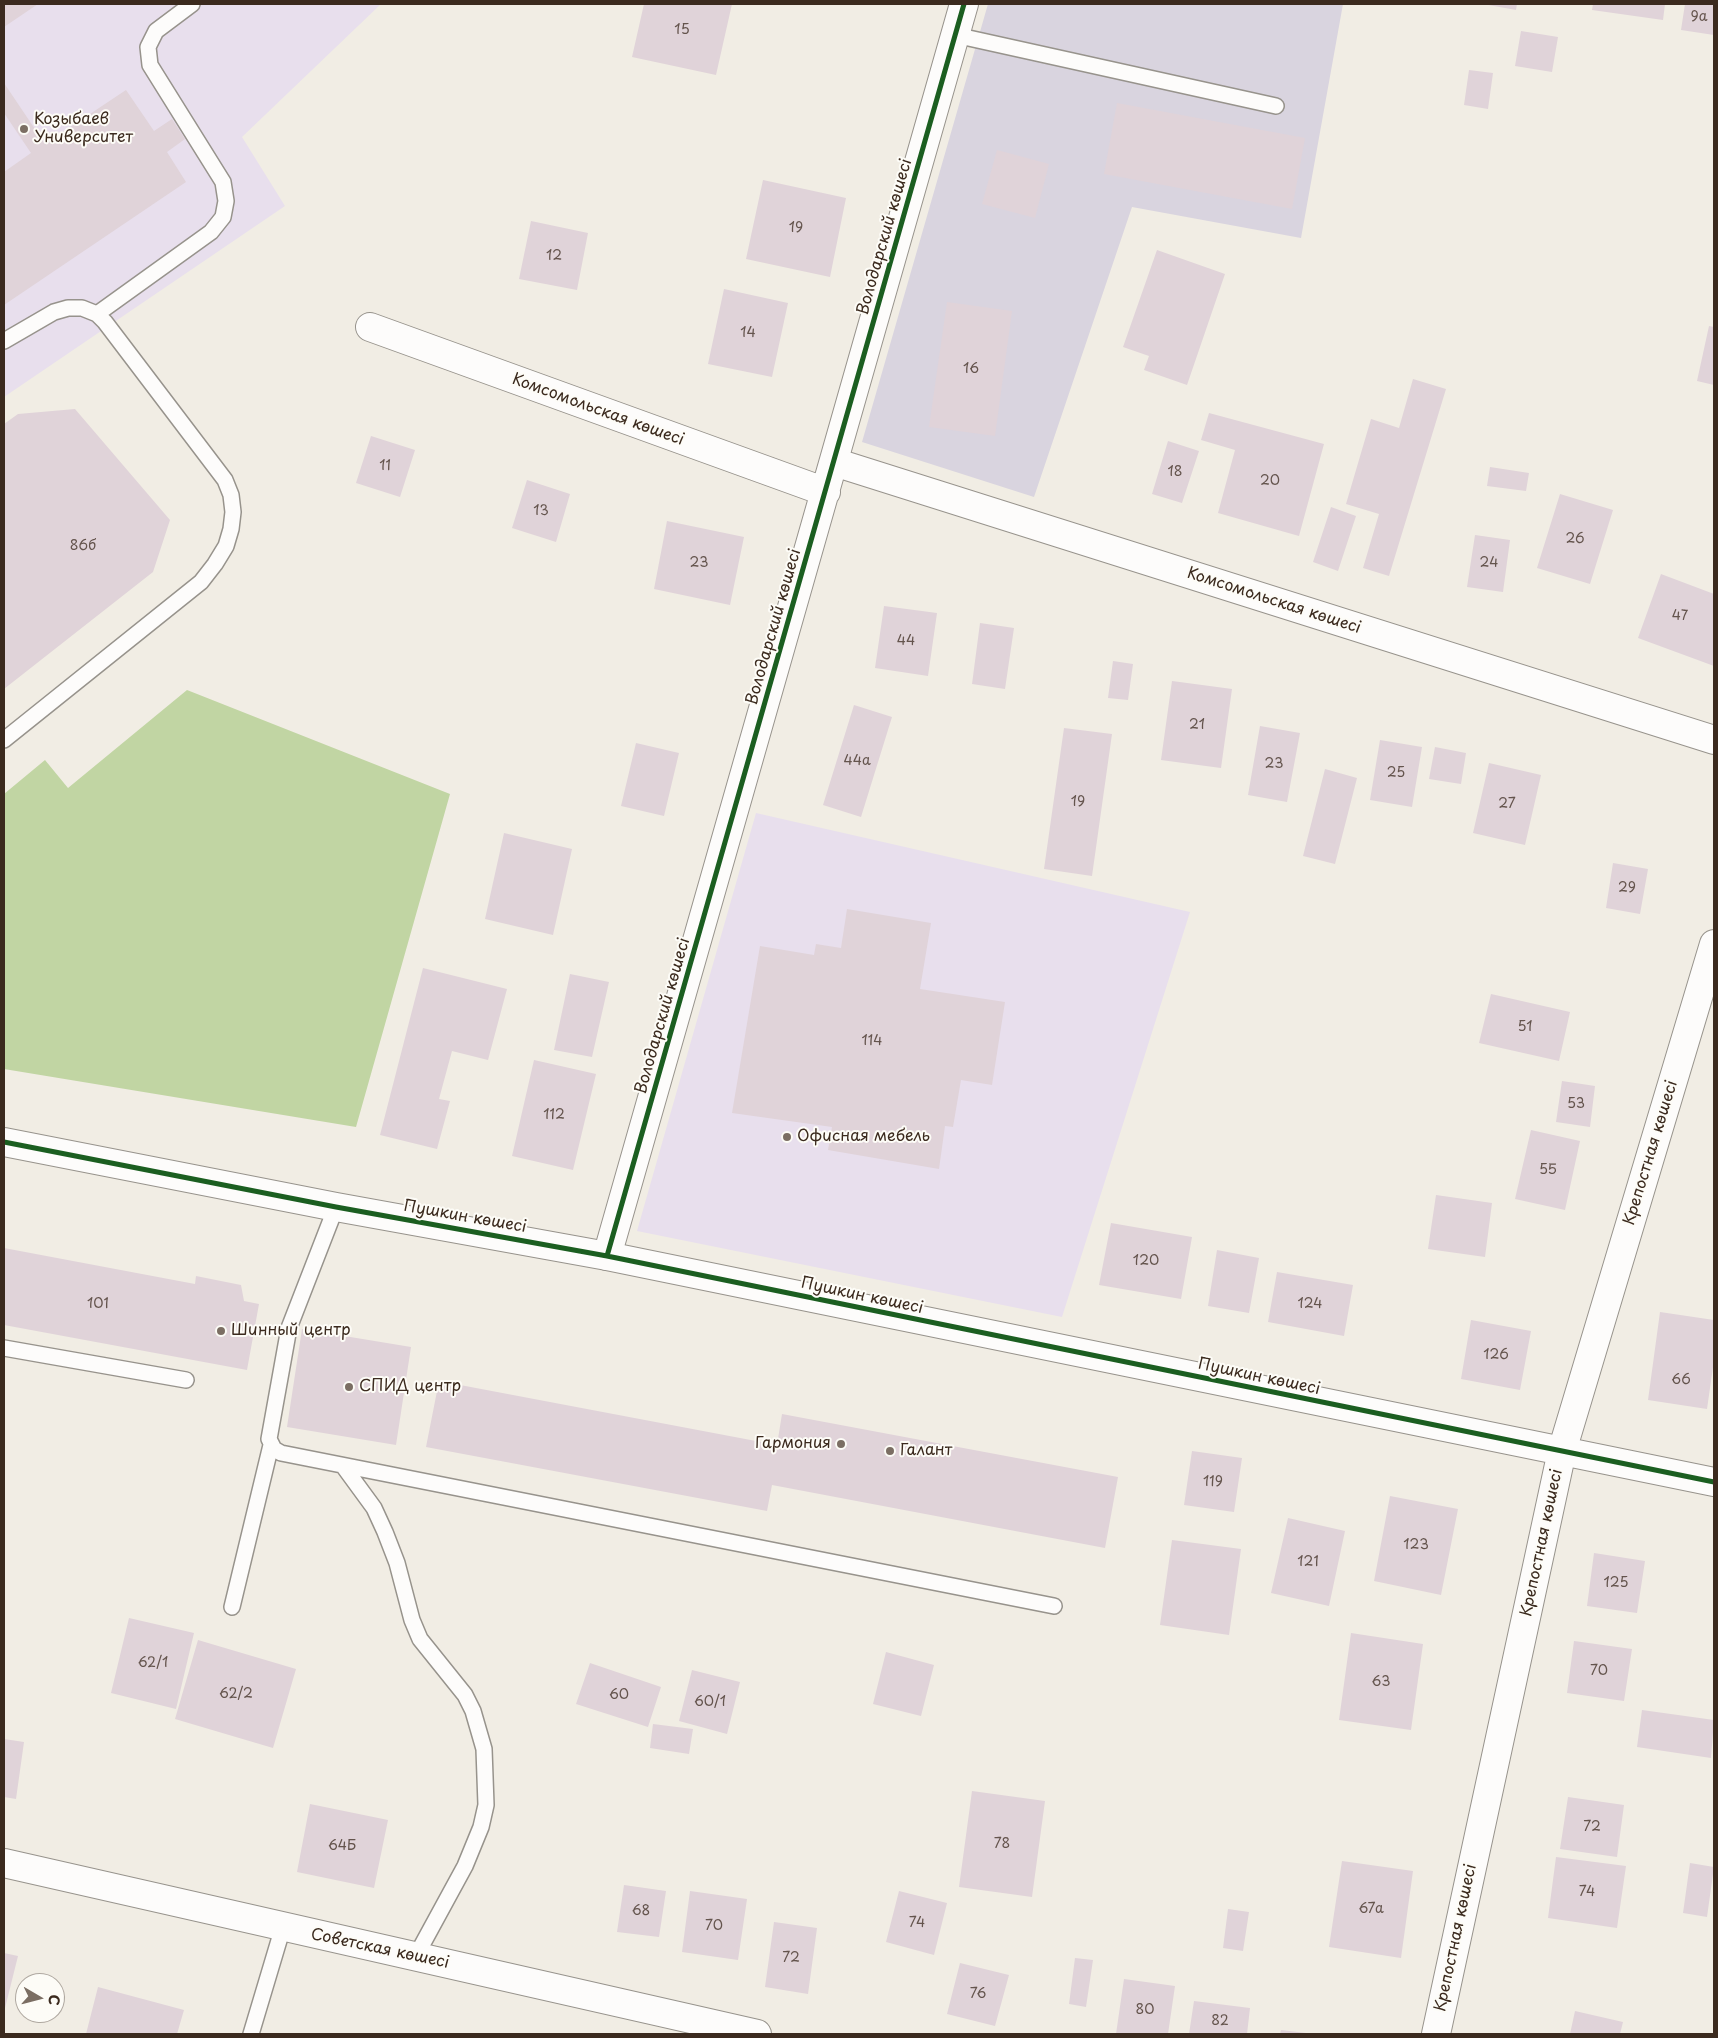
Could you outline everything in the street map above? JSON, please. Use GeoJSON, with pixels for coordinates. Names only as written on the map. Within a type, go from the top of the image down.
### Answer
{"type":"FeatureCollection","features":[{"type":"Feature","properties":{"kind":"street","name":"Володарский көшесі"},"geometry":{"type":"LineString","coordinates":[[607,1256],[964,4]]}},
{"type":"Feature","properties":{"kind":"street","name":"Комсомольская көшесі"},"geometry":{"type":"LineString","coordinates":[[370,327],[826,492]]}},
{"type":"Feature","properties":{"kind":"street","name":"Комсомольская көшесі"},"geometry":{"type":"LineString","coordinates":[[834,462],[1714,740]]}},
{"type":"Feature","properties":{"kind":"street","name":"Крепостная көшесі"},"geometry":{"type":"LineString","coordinates":[[1436,2034],[1562,1451],[1714,944]]}},
{"type":"Feature","properties":{"kind":"street","name":"Пушкин көшесі"},"geometry":{"type":"LineString","coordinates":[[4,1142],[336,1207],[607,1256],[1714,1482]]}},
{"type":"Feature","properties":{"kind":"street","name":"Советская көшесі"},"geometry":{"type":"LineString","coordinates":[[4,1863],[757,2034]]}},
{"type":"Feature","properties":{"kind":"lane"},"geometry":{"type":"LineString","coordinates":[[97,314],[211,232],[223,217],[226,201],[223,182],[150,66],[148,47],[156,31],[192,4]]}},
{"type":"Feature","properties":{"kind":"lane"},"geometry":{"type":"LineString","coordinates":[[955,35],[1276,106]]}},
{"type":"Feature","properties":{"kind":"lane"},"geometry":{"type":"LineString","coordinates":[[4,341],[54,312],[68,308],[82,308],[97,314],[225,480],[231,495],[233,512],[226,546],[201,582],[4,740]]}},
{"type":"Feature","properties":{"kind":"lane"},"geometry":{"type":"LineString","coordinates":[[232,1607],[271,1445],[269,1439],[271,1424],[290,1328],[336,1207]]}},
{"type":"Feature","properties":{"kind":"lane"},"geometry":{"type":"LineString","coordinates":[[4,1348],[186,1380]]}},
{"type":"Feature","properties":{"kind":"lane"},"geometry":{"type":"LineString","coordinates":[[271,1445],[288,1456],[1054,1606]]}},
{"type":"Feature","properties":{"kind":"lane"},"geometry":{"type":"LineString","coordinates":[[344,1467],[374,1508],[397,1563],[412,1620],[420,1639],[465,1695],[473,1711],[484,1749],[486,1806],[481,1827],[465,1866],[416,1956]]}},
{"type":"Feature","properties":{"kind":"lane"},"geometry":{"type":"LineString","coordinates":[[251,2034],[283,1927]]}},
{"type":"Feature","properties":{"kind":"shaded area"},"geometry":{"type":"Polygon","coordinates":[[[4,4],[381,4],[242,137],[285,206],[4,397],[4,4]]]}},
{"type":"Feature","properties":{"kind":"shaded area"},"geometry":{"type":"Polygon","coordinates":[[[988,4],[1343,4],[1301,238],[1132,207],[1034,497],[862,442],[988,4]]]}},
{"type":"Feature","properties":{"kind":"shaded area"},"geometry":{"type":"Polygon","coordinates":[[[756,813],[1190,912],[1062,1317],[637,1231],[756,813]]]}},
{"type":"Feature","properties":{"kind":"green space"},"geometry":{"type":"Polygon","coordinates":[[[187,690],[450,794],[356,1127],[4,1069],[4,794],[45,760],[68,788],[187,690]]]}},
{"type":"Feature","properties":{"kind":"building"},"geometry":{"type":"Polygon","coordinates":[[[4,4],[38,4],[4,27],[4,4]]]}},
{"type":"Feature","properties":{"kind":"building"},"geometry":{"type":"Polygon","coordinates":[[[644,4],[732,4],[716,75],[632,57],[644,4]]]}},
{"type":"Feature","properties":{"kind":"building"},"geometry":{"type":"Polygon","coordinates":[[[1483,4],[1517,4],[1516,10],[1483,4]]]}},
{"type":"Feature","properties":{"kind":"building"},"geometry":{"type":"Polygon","coordinates":[[[1593,4],[1665,4],[1663,20],[1592,10],[1593,4]]]}},
{"type":"Feature","properties":{"kind":"building"},"geometry":{"type":"Polygon","coordinates":[[[1685,4],[1714,4],[1714,35],[1681,30],[1685,4]]]}},
{"type":"Feature","properties":{"kind":"building"},"geometry":{"type":"Polygon","coordinates":[[[1521,31],[1558,37],[1552,72],[1515,66],[1521,31]]]}},
{"type":"Feature","properties":{"kind":"building"},"geometry":{"type":"Polygon","coordinates":[[[1469,70],[1493,73],[1488,109],[1464,105],[1469,70]]]}},
{"type":"Feature","properties":{"kind":"building","name":"Козыбаев Университет"},"geometry":{"type":"Polygon","coordinates":[[[4,83],[45,144],[126,90],[154,131],[172,119],[185,139],[167,152],[186,182],[4,305],[4,172],[31,153],[4,113],[4,83]]]}},
{"type":"Feature","properties":{"kind":"building"},"geometry":{"type":"Polygon","coordinates":[[[1117,103],[1305,138],[1292,209],[1104,174],[1117,103]]]}},
{"type":"Feature","properties":{"kind":"building"},"geometry":{"type":"Polygon","coordinates":[[[997,150],[1049,164],[1035,218],[982,204],[997,150]]]}},
{"type":"Feature","properties":{"kind":"building"},"geometry":{"type":"Polygon","coordinates":[[[763,180],[846,198],[830,277],[746,259],[763,180]]]}},
{"type":"Feature","properties":{"kind":"building"},"geometry":{"type":"Polygon","coordinates":[[[531,221],[588,233],[577,290],[519,279],[531,221]]]}},
{"type":"Feature","properties":{"kind":"building"},"geometry":{"type":"Polygon","coordinates":[[[1157,250],[1225,274],[1187,385],[1144,370],[1149,356],[1123,347],[1157,250]]]}},
{"type":"Feature","properties":{"kind":"building"},"geometry":{"type":"Polygon","coordinates":[[[724,289],[788,303],[772,377],[708,364],[724,289]]]}},
{"type":"Feature","properties":{"kind":"building"},"geometry":{"type":"Polygon","coordinates":[[[947,302],[1012,311],[995,436],[929,427],[947,302]]]}},
{"type":"Feature","properties":{"kind":"building"},"geometry":{"type":"Polygon","coordinates":[[[1709,326],[1714,327],[1714,385],[1697,381],[1709,326]]]}},
{"type":"Feature","properties":{"kind":"building"},"geometry":{"type":"Polygon","coordinates":[[[1413,379],[1446,389],[1389,576],[1363,568],[1379,514],[1346,504],[1371,419],[1399,428],[1413,379]]]}},
{"type":"Feature","properties":{"kind":"building"},"geometry":{"type":"Polygon","coordinates":[[[75,409],[170,520],[153,572],[4,689],[4,424],[18,414],[75,409]]]}},
{"type":"Feature","properties":{"kind":"building"},"geometry":{"type":"Polygon","coordinates":[[[1209,413],[1324,444],[1299,536],[1218,513],[1235,450],[1201,440],[1209,413]]]}},
{"type":"Feature","properties":{"kind":"building"},"geometry":{"type":"Polygon","coordinates":[[[371,436],[415,450],[400,497],[356,483],[371,436]]]}},
{"type":"Feature","properties":{"kind":"building"},"geometry":{"type":"Polygon","coordinates":[[[1168,441],[1199,451],[1182,503],[1152,494],[1168,441]]]}},
{"type":"Feature","properties":{"kind":"building"},"geometry":{"type":"Polygon","coordinates":[[[1490,467],[1529,473],[1526,491],[1487,486],[1490,467]]]}},
{"type":"Feature","properties":{"kind":"building"},"geometry":{"type":"Polygon","coordinates":[[[527,480],[570,494],[556,542],[512,528],[527,480]]]}},
{"type":"Feature","properties":{"kind":"building"},"geometry":{"type":"Polygon","coordinates":[[[1560,494],[1613,510],[1590,584],[1537,568],[1560,494]]]}},
{"type":"Feature","properties":{"kind":"building"},"geometry":{"type":"Polygon","coordinates":[[[1331,507],[1356,516],[1338,571],[1313,562],[1331,507]]]}},
{"type":"Feature","properties":{"kind":"building"},"geometry":{"type":"Polygon","coordinates":[[[667,521],[744,537],[730,605],[654,589],[667,521]]]}},
{"type":"Feature","properties":{"kind":"building"},"geometry":{"type":"Polygon","coordinates":[[[1475,535],[1510,540],[1503,592],[1467,587],[1475,535]]]}},
{"type":"Feature","properties":{"kind":"building"},"geometry":{"type":"Polygon","coordinates":[[[1661,574],[1714,594],[1714,666],[1638,638],[1661,574]]]}},
{"type":"Feature","properties":{"kind":"building"},"geometry":{"type":"Polygon","coordinates":[[[884,606],[937,613],[928,676],[875,668],[884,606]]]}},
{"type":"Feature","properties":{"kind":"building"},"geometry":{"type":"Polygon","coordinates":[[[980,623],[1014,628],[1005,689],[972,684],[980,623]]]}},
{"type":"Feature","properties":{"kind":"building"},"geometry":{"type":"Polygon","coordinates":[[[1113,661],[1133,664],[1128,700],[1108,698],[1113,661]]]}},
{"type":"Feature","properties":{"kind":"building"},"geometry":{"type":"Polygon","coordinates":[[[1172,681],[1232,689],[1221,768],[1161,760],[1172,681]]]}},
{"type":"Feature","properties":{"kind":"building"},"geometry":{"type":"Polygon","coordinates":[[[854,705],[892,717],[861,817],[823,805],[854,705]]]}},
{"type":"Feature","properties":{"kind":"building"},"geometry":{"type":"Polygon","coordinates":[[[1260,726],[1300,733],[1287,802],[1248,795],[1260,726]]]}},
{"type":"Feature","properties":{"kind":"building"},"geometry":{"type":"Polygon","coordinates":[[[1064,728],[1112,734],[1092,876],[1044,869],[1064,728]]]}},
{"type":"Feature","properties":{"kind":"building"},"geometry":{"type":"Polygon","coordinates":[[[1380,740],[1422,747],[1412,807],[1370,800],[1380,740]]]}},
{"type":"Feature","properties":{"kind":"building"},"geometry":{"type":"Polygon","coordinates":[[[636,743],[679,753],[664,816],[621,806],[636,743]]]}},
{"type":"Feature","properties":{"kind":"building"},"geometry":{"type":"Polygon","coordinates":[[[1435,747],[1466,753],[1461,784],[1429,779],[1435,747]]]}},
{"type":"Feature","properties":{"kind":"building"},"geometry":{"type":"Polygon","coordinates":[[[1489,763],[1541,775],[1525,845],[1473,833],[1489,763]]]}},
{"type":"Feature","properties":{"kind":"building"},"geometry":{"type":"Polygon","coordinates":[[[1325,769],[1357,778],[1335,864],[1303,856],[1325,769]]]}},
{"type":"Feature","properties":{"kind":"building"},"geometry":{"type":"Polygon","coordinates":[[[504,833],[572,849],[553,935],[485,919],[504,833]]]}},
{"type":"Feature","properties":{"kind":"building"},"geometry":{"type":"Polygon","coordinates":[[[1613,863],[1648,869],[1640,914],[1606,908],[1613,863]]]}},
{"type":"Feature","properties":{"kind":"building"},"geometry":{"type":"Polygon","coordinates":[[[847,909],[931,923],[920,989],[1005,1002],[992,1085],[961,1080],[953,1127],[945,1126],[939,1169],[828,1150],[832,1127],[732,1113],[760,946],[814,955],[816,944],[841,948],[847,909]]]}},
{"type":"Feature","properties":{"kind":"building"},"geometry":{"type":"Polygon","coordinates":[[[423,968],[507,989],[488,1060],[452,1051],[439,1099],[450,1101],[437,1149],[380,1135],[423,968]]]}},
{"type":"Feature","properties":{"kind":"building"},"geometry":{"type":"Polygon","coordinates":[[[570,974],[609,982],[592,1057],[554,1050],[570,974]]]}},
{"type":"Feature","properties":{"kind":"building"},"geometry":{"type":"Polygon","coordinates":[[[1491,994],[1570,1012],[1559,1061],[1479,1043],[1491,994]]]}},
{"type":"Feature","properties":{"kind":"building"},"geometry":{"type":"Polygon","coordinates":[[[534,1060],[596,1074],[573,1170],[512,1156],[534,1060]]]}},
{"type":"Feature","properties":{"kind":"building"},"geometry":{"type":"Polygon","coordinates":[[[1562,1081],[1595,1086],[1590,1127],[1556,1122],[1562,1081]]]}},
{"type":"Feature","properties":{"kind":"building"},"geometry":{"type":"Polygon","coordinates":[[[1531,1130],[1580,1141],[1565,1210],[1515,1199],[1531,1130]]]}},
{"type":"Feature","properties":{"kind":"building"},"geometry":{"type":"Polygon","coordinates":[[[1436,1195],[1492,1203],[1485,1257],[1428,1249],[1436,1195]]]}},
{"type":"Feature","properties":{"kind":"building"},"geometry":{"type":"Polygon","coordinates":[[[1111,1223],[1192,1237],[1181,1299],[1099,1285],[1111,1223]]]}},
{"type":"Feature","properties":{"kind":"building"},"geometry":{"type":"Polygon","coordinates":[[[4,1248],[195,1284],[196,1276],[241,1285],[244,1301],[259,1304],[247,1370],[4,1325],[4,1248]]]}},
{"type":"Feature","properties":{"kind":"building"},"geometry":{"type":"Polygon","coordinates":[[[1217,1250],[1259,1258],[1249,1313],[1208,1306],[1217,1250]]]}},
{"type":"Feature","properties":{"kind":"building"},"geometry":{"type":"Polygon","coordinates":[[[1277,1272],[1353,1285],[1344,1336],[1268,1322],[1277,1272]]]}},
{"type":"Feature","properties":{"kind":"building"},"geometry":{"type":"Polygon","coordinates":[[[1660,1312],[1714,1320],[1714,1360],[1707,1409],[1648,1400],[1660,1312]]]}},
{"type":"Feature","properties":{"kind":"building"},"geometry":{"type":"Polygon","coordinates":[[[1471,1320],[1531,1331],[1520,1390],[1461,1379],[1471,1320]]]}},
{"type":"Feature","properties":{"kind":"building","name":"СПИД центр"},"geometry":{"type":"Polygon","coordinates":[[[302,1329],[411,1347],[396,1445],[287,1427],[302,1329]]]}},
{"type":"Feature","properties":{"kind":"building"},"geometry":{"type":"Polygon","coordinates":[[[439,1381],[777,1445],[782,1414],[1118,1477],[1105,1548],[772,1485],[767,1511],[426,1447],[439,1381]]]}},
{"type":"Feature","properties":{"kind":"building"},"geometry":{"type":"Polygon","coordinates":[[[1192,1451],[1242,1458],[1234,1512],[1184,1505],[1192,1451]]]}},
{"type":"Feature","properties":{"kind":"building"},"geometry":{"type":"Polygon","coordinates":[[[1390,1496],[1458,1509],[1441,1595],[1374,1581],[1390,1496]]]}},
{"type":"Feature","properties":{"kind":"building"},"geometry":{"type":"Polygon","coordinates":[[[1288,1518],[1345,1531],[1329,1606],[1271,1593],[1288,1518]]]}},
{"type":"Feature","properties":{"kind":"building"},"geometry":{"type":"Polygon","coordinates":[[[1172,1540],[1241,1549],[1229,1635],[1160,1625],[1172,1540]]]}},
{"type":"Feature","properties":{"kind":"building"},"geometry":{"type":"Polygon","coordinates":[[[1594,1553],[1645,1561],[1637,1613],[1587,1606],[1594,1553]]]}},
{"type":"Feature","properties":{"kind":"building"},"geometry":{"type":"Polygon","coordinates":[[[129,1618],[194,1633],[176,1709],[111,1693],[129,1618]]]}},
{"type":"Feature","properties":{"kind":"building"},"geometry":{"type":"Polygon","coordinates":[[[1351,1633],[1423,1644],[1411,1730],[1339,1720],[1351,1633]]]}},
{"type":"Feature","properties":{"kind":"building"},"geometry":{"type":"Polygon","coordinates":[[[198,1640],[296,1669],[273,1748],[175,1719],[198,1640]]]}},
{"type":"Feature","properties":{"kind":"building"},"geometry":{"type":"Polygon","coordinates":[[[1574,1641],[1632,1649],[1624,1701],[1567,1693],[1574,1641]]]}},
{"type":"Feature","properties":{"kind":"building"},"geometry":{"type":"Polygon","coordinates":[[[886,1652],[934,1665],[921,1716],[873,1704],[886,1652]]]}},
{"type":"Feature","properties":{"kind":"building"},"geometry":{"type":"Polygon","coordinates":[[[590,1663],[661,1687],[648,1727],[576,1704],[590,1663]]]}},
{"type":"Feature","properties":{"kind":"building"},"geometry":{"type":"Polygon","coordinates":[[[692,1670],[740,1682],[727,1734],[679,1721],[692,1670]]]}},
{"type":"Feature","properties":{"kind":"building"},"geometry":{"type":"Polygon","coordinates":[[[1642,1710],[1714,1720],[1711,1758],[1637,1747],[1642,1710]]]}},
{"type":"Feature","properties":{"kind":"building"},"geometry":{"type":"Polygon","coordinates":[[[653,1724],[693,1729],[689,1754],[650,1748],[653,1724]]]}},
{"type":"Feature","properties":{"kind":"building"},"geometry":{"type":"Polygon","coordinates":[[[4,1739],[24,1742],[16,1799],[4,1797],[4,1739]]]}},
{"type":"Feature","properties":{"kind":"building"},"geometry":{"type":"Polygon","coordinates":[[[972,1791],[1045,1801],[1032,1897],[959,1887],[972,1791]]]}},
{"type":"Feature","properties":{"kind":"building"},"geometry":{"type":"Polygon","coordinates":[[[1568,1797],[1624,1805],[1617,1857],[1560,1849],[1568,1797]]]}},
{"type":"Feature","properties":{"kind":"building"},"geometry":{"type":"Polygon","coordinates":[[[310,1804],[388,1820],[374,1888],[297,1872],[310,1804]]]}},
{"type":"Feature","properties":{"kind":"building"},"geometry":{"type":"Polygon","coordinates":[[[1556,1857],[1626,1866],[1617,1928],[1548,1918],[1556,1857]]]}},
{"type":"Feature","properties":{"kind":"building"},"geometry":{"type":"Polygon","coordinates":[[[1342,1861],[1413,1871],[1401,1958],[1329,1947],[1342,1861]]]}},
{"type":"Feature","properties":{"kind":"building"},"geometry":{"type":"Polygon","coordinates":[[[1690,1863],[1714,1867],[1707,1917],[1683,1913],[1690,1863]]]}},
{"type":"Feature","properties":{"kind":"building"},"geometry":{"type":"Polygon","coordinates":[[[624,1885],[666,1891],[659,1937],[617,1932],[624,1885]]]}},
{"type":"Feature","properties":{"kind":"building"},"geometry":{"type":"Polygon","coordinates":[[[690,1891],[747,1899],[738,1960],[682,1952],[690,1891]]]}},
{"type":"Feature","properties":{"kind":"building"},"geometry":{"type":"Polygon","coordinates":[[[899,1891],[947,1903],[934,1955],[886,1942],[899,1891]]]}},
{"type":"Feature","properties":{"kind":"building"},"geometry":{"type":"Polygon","coordinates":[[[1228,1909],[1249,1912],[1243,1951],[1223,1948],[1228,1909]]]}},
{"type":"Feature","properties":{"kind":"building"},"geometry":{"type":"Polygon","coordinates":[[[774,1922],[817,1928],[808,1994],[765,1987],[774,1922]]]}},
{"type":"Feature","properties":{"kind":"building"},"geometry":{"type":"Polygon","coordinates":[[[4,1953],[18,1956],[4,2012],[4,1953]]]}},
{"type":"Feature","properties":{"kind":"building"},"geometry":{"type":"Polygon","coordinates":[[[1075,1958],[1093,1960],[1086,2007],[1069,2004],[1075,1958]]]}},
{"type":"Feature","properties":{"kind":"building"},"geometry":{"type":"Polygon","coordinates":[[[960,1963],[1009,1975],[995,2026],[947,2014],[960,1963]]]}},
{"type":"Feature","properties":{"kind":"building"},"geometry":{"type":"Polygon","coordinates":[[[1124,1979],[1175,1986],[1168,2034],[1116,2034],[1124,1979]]]}},
{"type":"Feature","properties":{"kind":"building"},"geometry":{"type":"Polygon","coordinates":[[[98,1987],[184,2010],[177,2034],[86,2034],[98,1987]]]}},
{"type":"Feature","properties":{"kind":"building"},"geometry":{"type":"Polygon","coordinates":[[[1194,2001],[1250,2008],[1247,2034],[1189,2034],[1194,2001]]]}},
{"type":"Feature","properties":{"kind":"building"},"geometry":{"type":"Polygon","coordinates":[[[1575,2011],[1623,2022],[1620,2034],[1570,2034],[1575,2011]]]}},
{"type":"Feature","properties":{"kind":"building"},"geometry":{"type":"Polygon","coordinates":[[[1281,2030],[1306,2033],[1306,2034],[1280,2034],[1281,2030]]]}},
{"type":"Feature","properties":{"kind":"cycle path"},"geometry":{"type":"LineString","coordinates":[[607,1256],[964,4]]}},
{"type":"Feature","properties":{"kind":"cycle path"},"geometry":{"type":"LineString","coordinates":[[4,1142],[336,1207],[607,1256],[1714,1482]]}},
{"type":"Feature","properties":{"kind":"place","name":"Козыбаев Университет"},"geometry":{"type":"Point","coordinates":[24,129]}},
{"type":"Feature","properties":{"kind":"place","name":"Офисная мебель"},"geometry":{"type":"Point","coordinates":[787,1137]}},
{"type":"Feature","properties":{"kind":"place","name":"Шинный центр"},"geometry":{"type":"Point","coordinates":[221,1331]}},
{"type":"Feature","properties":{"kind":"place","name":"СПИД центр"},"geometry":{"type":"Point","coordinates":[349,1387]}},
{"type":"Feature","properties":{"kind":"place","name":"Гармония"},"geometry":{"type":"Point","coordinates":[841,1444]}},
{"type":"Feature","properties":{"kind":"place","name":"Галант"},"geometry":{"type":"Point","coordinates":[890,1451]}}]}
